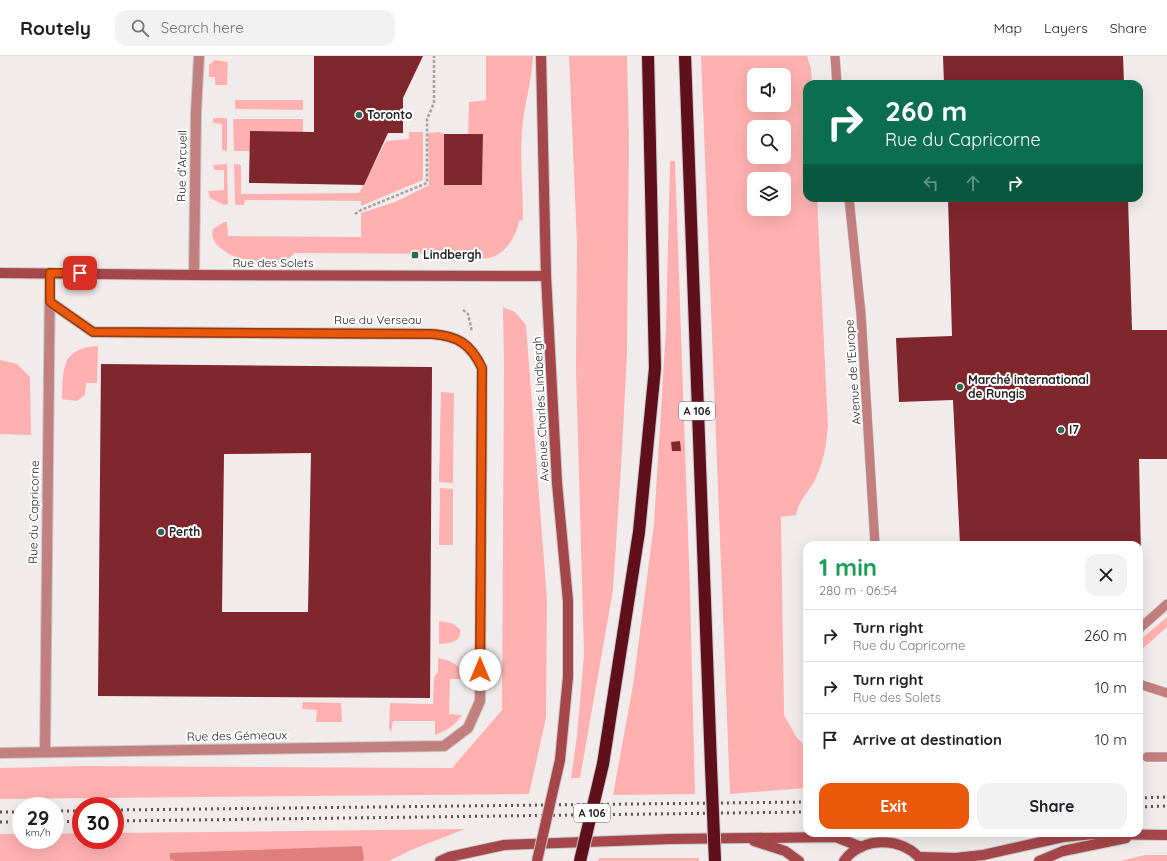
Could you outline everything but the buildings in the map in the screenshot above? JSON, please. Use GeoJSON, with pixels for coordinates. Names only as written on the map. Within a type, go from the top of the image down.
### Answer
{"type":"FeatureCollection","features":[{"type":"Feature","properties":{"kind":"highway","name":"A 106"},"geometry":{"type":"LineString","coordinates":[[580,861],[603,764],[639,532],[655,368],[648,56]]}},
{"type":"Feature","properties":{"kind":"highway","name":"A 106"},"geometry":{"type":"LineString","coordinates":[[685,56],[715,861]]}},
{"type":"Feature","properties":{"kind":"main road","name":"Avenue Charles Lindbergh"},"geometry":{"type":"LineString","coordinates":[[537,861],[560,760],[568,677],[568,601],[557,483],[546,276],[541,56]]}},
{"type":"Feature","properties":{"kind":"main road","name":"Rue des Solets"},"geometry":{"type":"LineString","coordinates":[[0,273],[546,276]]}},
{"type":"Feature","properties":{"kind":"main road"},"geometry":{"type":"LineString","coordinates":[[1143,835],[1167,835]]}},
{"type":"Feature","properties":{"kind":"main road"},"geometry":{"type":"LineString","coordinates":[[440,861],[449,857],[504,845],[806,837]]}},
{"type":"Feature","properties":{"kind":"main road"},"geometry":{"type":"LineString","coordinates":[[838,837],[861,847]]}},
{"type":"Feature","properties":{"kind":"main road"},"geometry":{"type":"LineString","coordinates":[[844,861],[847,856],[861,847],[876,842],[892,843],[907,848],[920,859],[956,858],[983,855],[1070,837]]}},
{"type":"Feature","properties":{"kind":"main road"},"geometry":{"type":"LineString","coordinates":[[1039,861],[1063,851],[1129,837]]}},
{"type":"Feature","properties":{"kind":"main road"},"geometry":{"type":"LineString","coordinates":[[746,839],[785,851],[799,861]]}},
{"type":"Feature","properties":{"kind":"street","name":"Rue d'Arcueil"},"geometry":{"type":"LineString","coordinates":[[194,275],[196,112],[199,56]]}},
{"type":"Feature","properties":{"kind":"street","name":"Rue du Capricorne"},"geometry":{"type":"LineString","coordinates":[[45,752],[50,273]]}},
{"type":"Feature","properties":{"kind":"street","name":"Rue du Verseau"},"geometry":{"type":"LineString","coordinates":[[50,302],[93,332],[432,334],[450,336],[460,340],[467,346],[476,356],[482,368],[480,701],[468,728]]}},
{"type":"Feature","properties":{"kind":"street","name":"Rue des Gémeaux"},"geometry":{"type":"LineString","coordinates":[[0,753],[444,746],[468,728]]}},
{"type":"Feature","properties":{"kind":"lane"},"geometry":{"type":"LineString","coordinates":[[834,57],[837,80]]}},
{"type":"Feature","properties":{"kind":"lane","name":"Avenue de l'Europe"},"geometry":{"type":"LineString","coordinates":[[849,202],[861,314],[875,541]]}},
{"type":"Feature","properties":{"kind":"lane"},"geometry":{"type":"LineString","coordinates":[[1143,625],[1167,604]]}},
{"type":"Feature","properties":{"kind":"lane"},"geometry":{"type":"LineString","coordinates":[[1143,685],[1167,693]]}},
{"type":"Feature","properties":{"kind":"lane"},"geometry":{"type":"LineString","coordinates":[[1147,757],[1167,757]]}},
{"type":"Feature","properties":{"kind":"path"},"geometry":{"type":"LineString","coordinates":[[355,214],[361,210],[427,183],[427,119],[434,103],[434,56]]}},
{"type":"Feature","properties":{"kind":"path"},"geometry":{"type":"LineString","coordinates":[[463,310],[468,314],[471,321],[471,335]]}},
{"type":"Feature","properties":{"kind":"shaded area"},"geometry":{"type":"Polygon","coordinates":[[[486,56],[533,56],[522,130],[521,152],[523,220],[519,221],[513,238],[508,245],[495,256],[479,258],[470,254],[295,253],[284,262],[257,261],[233,256],[218,246],[215,242],[212,236],[213,229],[224,222],[227,222],[228,236],[361,237],[361,213],[395,202],[429,185],[428,133],[440,132],[444,134],[444,185],[482,185],[483,135],[468,134],[469,102],[486,100],[486,56]]]}},
{"type":"Feature","properties":{"kind":"shaded area"},"geometry":{"type":"Polygon","coordinates":[[[569,56],[627,56],[629,139],[627,354],[613,590],[580,778],[571,778],[577,736],[584,654],[576,371],[577,244],[569,56]]]}},
{"type":"Feature","properties":{"kind":"shaded area"},"geometry":{"type":"Polygon","coordinates":[[[701,56],[807,56],[811,68],[812,80],[803,80],[803,202],[817,202],[828,426],[821,466],[813,484],[801,501],[796,515],[781,517],[784,715],[797,738],[803,743],[803,788],[730,794],[701,56]]]}},
{"type":"Feature","properties":{"kind":"shaded area"},"geometry":{"type":"Polygon","coordinates":[[[215,60],[228,62],[227,85],[215,85],[215,77],[209,77],[209,65],[215,60]]]}},
{"type":"Feature","properties":{"kind":"shaded area"},"geometry":{"type":"Polygon","coordinates":[[[235,100],[303,100],[303,110],[235,109],[235,100]]]}},
{"type":"Feature","properties":{"kind":"shaded area"},"geometry":{"type":"Polygon","coordinates":[[[213,118],[227,118],[227,151],[222,150],[222,124],[213,123],[213,118]]]}},
{"type":"Feature","properties":{"kind":"shaded area"},"geometry":{"type":"Polygon","coordinates":[[[233,119],[303,119],[303,132],[250,131],[250,151],[234,151],[233,119]]]}},
{"type":"Feature","properties":{"kind":"shaded area"},"geometry":{"type":"Polygon","coordinates":[[[409,132],[423,132],[423,180],[361,206],[361,201],[245,200],[244,205],[235,205],[234,164],[241,165],[241,194],[359,193],[386,141],[409,139],[409,132]]]}},
{"type":"Feature","properties":{"kind":"shaded area"},"geometry":{"type":"Polygon","coordinates":[[[670,161],[675,161],[690,591],[695,794],[613,795],[633,685],[654,524],[666,329],[670,161]]]}},
{"type":"Feature","properties":{"kind":"shaded area"},"geometry":{"type":"Polygon","coordinates":[[[227,164],[228,204],[224,205],[210,198],[208,191],[224,190],[224,170],[214,170],[213,165],[227,164]]]}},
{"type":"Feature","properties":{"kind":"shaded area"},"geometry":{"type":"Polygon","coordinates":[[[503,307],[515,312],[526,325],[547,600],[546,718],[529,794],[72,797],[72,798],[64,798],[64,797],[12,797],[12,799],[0,799],[0,768],[84,766],[452,768],[502,710],[503,307]]]}},
{"type":"Feature","properties":{"kind":"shaded area"},"geometry":{"type":"Polygon","coordinates":[[[98,346],[97,383],[86,383],[85,395],[77,401],[62,399],[63,378],[66,362],[71,355],[77,351],[98,346]]]}},
{"type":"Feature","properties":{"kind":"shaded area"},"geometry":{"type":"Polygon","coordinates":[[[0,360],[17,364],[30,377],[31,435],[0,434],[0,360]]]}},
{"type":"Feature","properties":{"kind":"shaded area"},"geometry":{"type":"Polygon","coordinates":[[[441,392],[454,393],[453,483],[439,482],[441,392]]]}},
{"type":"Feature","properties":{"kind":"shaded area"},"geometry":{"type":"Polygon","coordinates":[[[440,488],[453,489],[453,545],[439,545],[440,488]]]}},
{"type":"Feature","properties":{"kind":"shaded area"},"geometry":{"type":"Polygon","coordinates":[[[1167,617],[1167,627],[1143,648],[1143,638],[1167,617]]]}},
{"type":"Feature","properties":{"kind":"shaded area"},"geometry":{"type":"Polygon","coordinates":[[[439,621],[452,623],[460,629],[460,634],[457,640],[451,643],[439,644],[439,621]]]}},
{"type":"Feature","properties":{"kind":"shaded area"},"geometry":{"type":"Polygon","coordinates":[[[438,658],[455,664],[464,674],[466,679],[450,679],[449,714],[462,715],[457,722],[435,735],[435,721],[393,721],[391,733],[389,728],[390,703],[433,704],[434,677],[438,672],[438,658]]]}},
{"type":"Feature","properties":{"kind":"shaded area"},"geometry":{"type":"Polygon","coordinates":[[[303,702],[341,703],[342,722],[316,722],[317,710],[302,709],[303,702]]]}},
{"type":"Feature","properties":{"kind":"shaded area"},"geometry":{"type":"Polygon","coordinates":[[[465,829],[411,850],[389,861],[0,861],[0,834],[12,834],[12,849],[64,849],[64,834],[72,833],[72,849],[124,849],[124,833],[465,829]]]}},
{"type":"Feature","properties":{"kind":"shaded area"},"geometry":{"type":"Polygon","coordinates":[[[362,846],[364,859],[362,861],[175,861],[170,859],[170,853],[362,846]]]}},
{"type":"Feature","properties":{"kind":"shaded area"},"geometry":{"type":"Polygon","coordinates":[[[1145,855],[1167,855],[1167,861],[1120,861],[1145,855]]]}},
{"type":"Feature","properties":{"kind":"shaded area"},"geometry":{"type":"Polygon","coordinates":[[[599,858],[699,858],[699,861],[598,861],[599,858]]]}},
{"type":"Feature","properties":{"kind":"railway"},"geometry":{"type":"LineString","coordinates":[[1143,798],[1167,797]]}},
{"type":"Feature","properties":{"kind":"railway"},"geometry":{"type":"LineString","coordinates":[[124,810],[803,802]]}},
{"type":"Feature","properties":{"kind":"railway"},"geometry":{"type":"LineString","coordinates":[[1143,807],[1167,806]]}},
{"type":"Feature","properties":{"kind":"railway"},"geometry":{"type":"LineString","coordinates":[[64,811],[72,811]]}},
{"type":"Feature","properties":{"kind":"railway"},"geometry":{"type":"LineString","coordinates":[[0,812],[12,812]]}},
{"type":"Feature","properties":{"kind":"railway"},"geometry":{"type":"LineString","coordinates":[[124,821],[803,812]]}},
{"type":"Feature","properties":{"kind":"railway"},"geometry":{"type":"LineString","coordinates":[[64,822],[72,821]]}},
{"type":"Feature","properties":{"kind":"railway"},"geometry":{"type":"LineString","coordinates":[[0,822],[12,822]]}},
{"type":"Feature","properties":{"kind":"place","name":"Toronto"},"geometry":{"type":"Point","coordinates":[359,115]}},
{"type":"Feature","properties":{"kind":"place","name":"Lindbergh"},"geometry":{"type":"Point","coordinates":[415,255]}},
{"type":"Feature","properties":{"kind":"place","name":"Marché international de Rungis"},"geometry":{"type":"Point","coordinates":[960,387]}},
{"type":"Feature","properties":{"kind":"place","name":"I7"},"geometry":{"type":"Point","coordinates":[1061,430]}},
{"type":"Feature","properties":{"kind":"place","name":"Perth"},"geometry":{"type":"Point","coordinates":[161,532]}},
{"type":"Feature","properties":{"kind":"route"},"geometry":{"type":"LineString","coordinates":[[80,273],[50,273],[50,302],[93,332],[432,334],[450,336],[460,340],[467,346],[476,356],[482,368],[480,670]]}}]}
